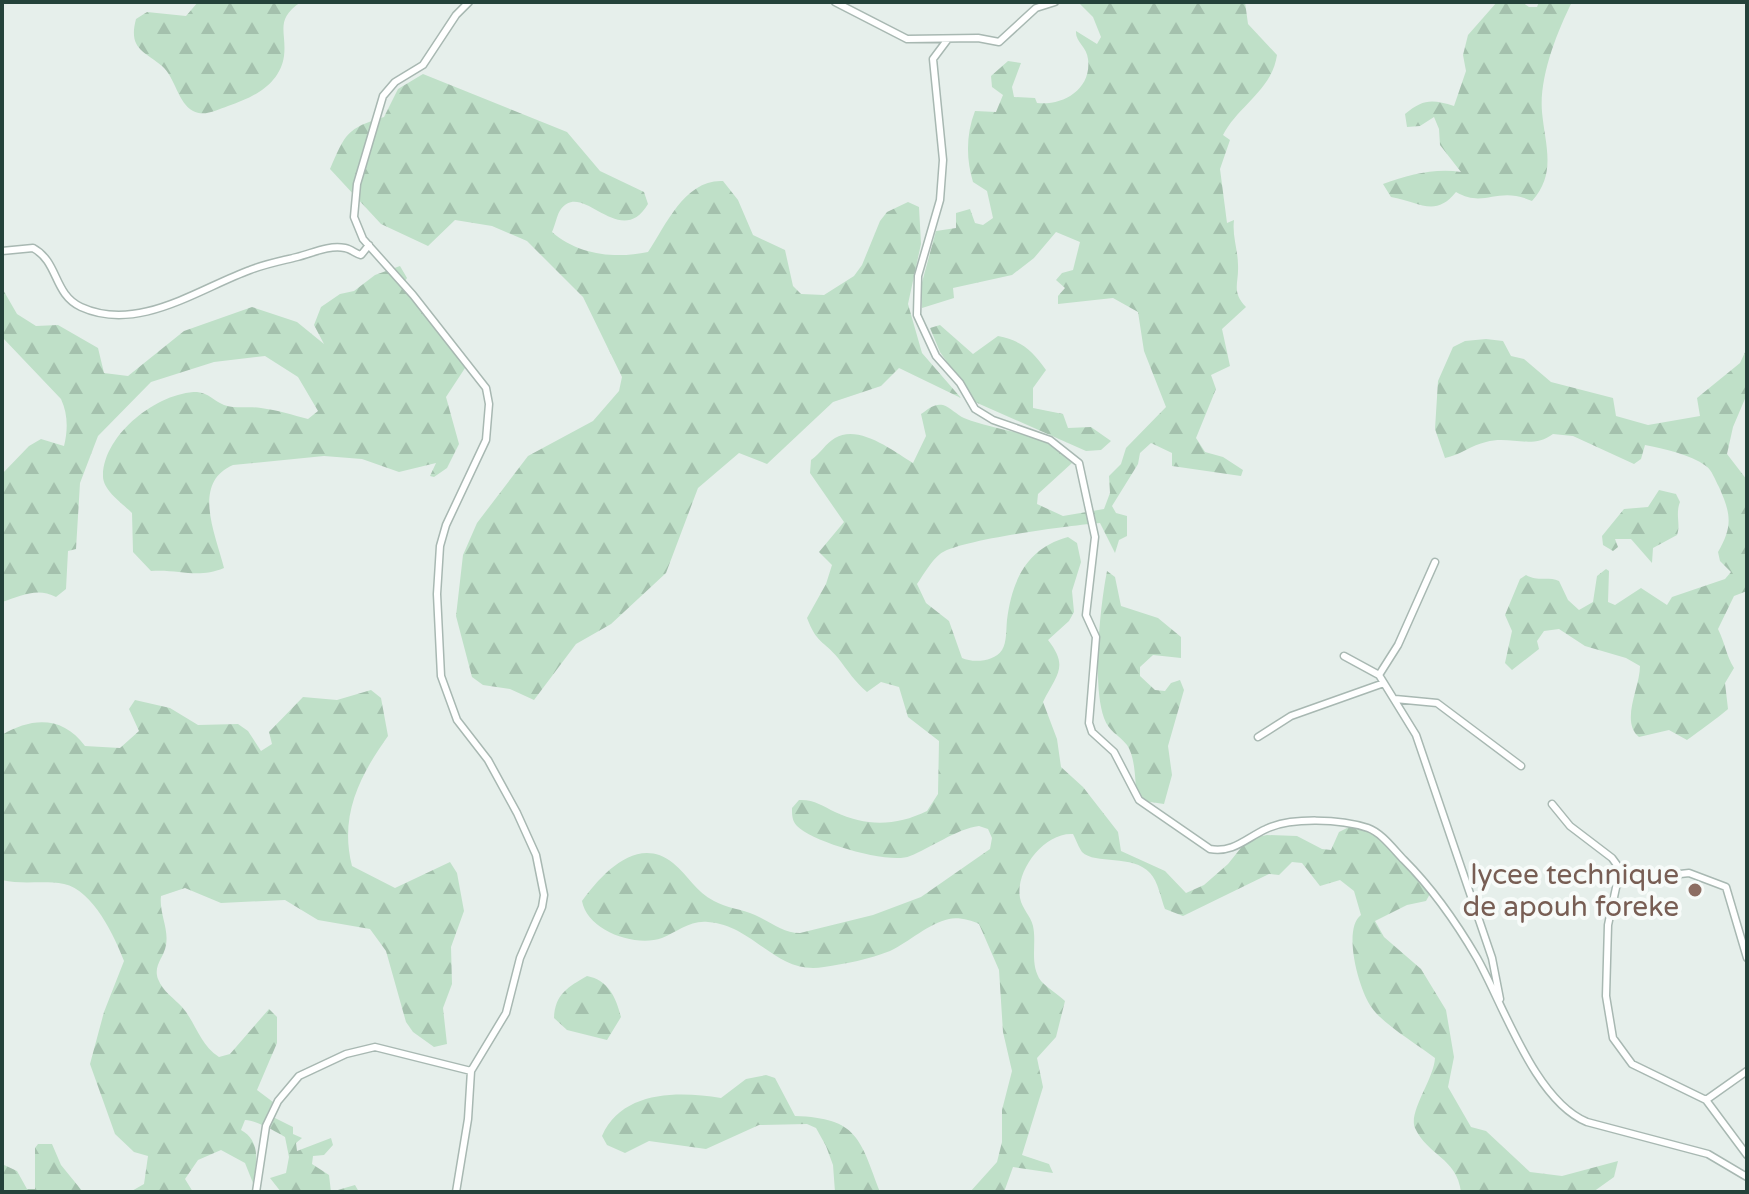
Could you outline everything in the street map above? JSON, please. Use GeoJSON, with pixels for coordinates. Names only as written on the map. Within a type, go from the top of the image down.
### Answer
{"type":"FeatureCollection","features":[{"type":"Feature","properties":{"kind":"street"},"geometry":{"type":"LineString","coordinates":[[456,1192],[468,1119],[471,1071],[506,1013],[520,958],[542,907],[544,895],[536,855],[523,827],[488,760],[457,720],[441,676],[437,594],[442,537],[483,449],[490,424],[489,404],[478,374],[356,227],[354,204],[377,106],[395,82],[428,60],[449,24],[469,2]]}},
{"type":"Feature","properties":{"kind":"street"},"geometry":{"type":"LineString","coordinates":[[835,2],[907,39],[978,38],[999,42],[1036,8],[1055,2]]}},
{"type":"Feature","properties":{"kind":"street"},"geometry":{"type":"LineString","coordinates":[[948,39],[933,59],[943,160],[940,200],[918,276],[917,315],[936,356],[960,383],[975,409],[993,420],[1050,440],[1079,463],[1095,537],[1086,615],[1096,637],[1089,723],[1092,732],[1114,752],[1139,800],[1210,849],[1240,846],[1268,828],[1285,823],[1350,825],[1375,831],[1441,902],[1501,1003],[1531,1062],[1571,1114],[1587,1122],[1708,1154],[1747,1177]]}},
{"type":"Feature","properties":{"kind":"street"},"geometry":{"type":"LineString","coordinates":[[2,251],[33,248],[46,257],[61,291],[72,303],[86,309],[131,315],[166,305],[252,269],[323,249],[345,248],[361,255],[369,245]]}},
{"type":"Feature","properties":{"kind":"street"},"geometry":{"type":"LineString","coordinates":[[1379,675],[1398,645],[1435,562]]}},
{"type":"Feature","properties":{"kind":"street"},"geometry":{"type":"LineString","coordinates":[[1344,656],[1379,675],[1425,756],[1492,958],[1501,1003]]}},
{"type":"Feature","properties":{"kind":"street"},"geometry":{"type":"LineString","coordinates":[[1258,737],[1303,711],[1384,683]]}},
{"type":"Feature","properties":{"kind":"street"},"geometry":{"type":"LineString","coordinates":[[1395,699],[1437,703],[1521,766]]}},
{"type":"Feature","properties":{"kind":"street"},"geometry":{"type":"LineString","coordinates":[[1552,804],[1570,826],[1618,864],[1619,881],[1608,925],[1606,1010],[1613,1038],[1632,1064],[1706,1100],[1747,1155]]}},
{"type":"Feature","properties":{"kind":"street"},"geometry":{"type":"LineString","coordinates":[[1619,881],[1689,873],[1726,887],[1747,958]]}},
{"type":"Feature","properties":{"kind":"street"},"geometry":{"type":"LineString","coordinates":[[256,1192],[266,1126],[278,1101],[299,1076],[346,1054],[375,1047],[471,1071]]}},
{"type":"Feature","properties":{"kind":"street"},"geometry":{"type":"LineString","coordinates":[[1706,1100],[1747,1071]]}},
{"type":"Feature","properties":{"kind":"green space"},"geometry":{"type":"Polygon","coordinates":[[[198,2],[301,2],[285,21],[284,56],[277,75],[264,89],[246,99],[206,113],[197,113],[188,107],[166,71],[139,48],[134,37],[136,19],[147,12],[186,16],[198,2]]]}},
{"type":"Feature","properties":{"kind":"green space"},"geometry":{"type":"Polygon","coordinates":[[[1078,2],[1245,2],[1248,24],[1277,55],[1269,78],[1223,135],[1230,140],[1220,169],[1227,223],[1234,220],[1237,292],[1246,307],[1222,329],[1230,366],[1211,375],[1216,389],[1196,438],[1205,452],[1223,457],[1243,470],[1241,476],[1172,466],[1172,453],[1151,443],[1140,453],[1138,464],[1112,506],[1116,513],[1127,516],[1127,536],[1119,540],[1115,553],[1100,523],[1016,534],[968,544],[940,554],[917,584],[926,603],[949,621],[962,658],[972,661],[989,659],[1004,647],[1009,605],[1024,568],[1042,549],[1054,542],[1068,537],[1077,543],[1081,562],[1072,591],[1074,612],[1069,621],[1048,640],[1058,657],[1059,671],[1043,702],[1057,739],[1061,767],[1083,787],[1118,832],[1121,851],[1165,871],[1186,893],[1204,885],[1228,864],[1248,839],[1267,835],[1297,836],[1322,849],[1331,850],[1339,832],[1357,823],[1399,852],[1431,892],[1426,901],[1407,905],[1375,921],[1384,937],[1421,969],[1446,1010],[1454,1057],[1448,1087],[1471,1127],[1486,1131],[1530,1172],[1562,1176],[1618,1161],[1614,1177],[1593,1192],[1461,1192],[1454,1171],[1427,1145],[1415,1128],[1415,1113],[1435,1058],[1384,1021],[1367,1000],[1354,960],[1353,933],[1355,922],[1361,915],[1354,891],[1340,880],[1320,886],[1302,863],[1292,862],[1279,875],[1269,874],[1183,916],[1165,909],[1155,881],[1143,867],[1088,856],[1082,852],[1073,834],[1062,835],[1042,846],[1022,876],[1020,898],[1033,926],[1037,974],[1043,984],[1065,1001],[1056,1037],[1037,1058],[1043,1087],[1022,1155],[1049,1164],[1053,1173],[1013,1167],[1004,1192],[970,1192],[997,1162],[1002,1142],[1002,1110],[1012,1071],[1003,1032],[999,970],[979,924],[964,919],[949,919],[934,924],[882,954],[807,968],[779,958],[724,925],[695,923],[662,938],[639,941],[602,928],[586,911],[582,901],[599,880],[621,861],[646,853],[660,855],[673,863],[714,901],[800,933],[873,915],[921,897],[990,849],[992,838],[988,829],[979,826],[961,831],[910,856],[869,855],[818,839],[794,822],[792,808],[799,800],[813,802],[847,817],[881,823],[904,820],[927,811],[938,794],[939,741],[908,717],[899,687],[881,682],[867,692],[817,637],[807,618],[826,584],[832,565],[819,552],[844,522],[810,473],[811,460],[835,438],[854,434],[876,441],[913,463],[926,436],[921,414],[934,406],[943,405],[964,418],[1022,434],[1062,452],[1072,463],[1038,494],[1037,504],[1063,516],[1104,509],[1110,493],[1109,476],[1121,464],[1126,448],[1166,407],[1144,351],[1138,312],[1113,298],[1058,304],[1058,296],[1065,288],[1056,280],[1062,273],[1073,270],[1080,242],[1056,232],[1034,258],[1012,275],[953,288],[954,298],[922,308],[921,286],[936,231],[956,228],[956,213],[970,209],[975,223],[983,225],[993,218],[987,191],[973,182],[968,146],[975,111],[996,112],[1003,95],[992,87],[991,76],[1008,61],[1021,63],[1012,87],[1014,97],[1035,98],[1037,103],[1047,103],[1073,94],[1088,70],[1087,55],[1076,31],[1097,44],[1101,37],[1093,17],[1078,2]]]}},
{"type":"Feature","properties":{"kind":"green space"},"geometry":{"type":"Polygon","coordinates":[[[1497,2],[1522,2],[1529,7],[1537,7],[1539,2],[1572,2],[1555,41],[1543,84],[1542,112],[1548,158],[1545,180],[1540,190],[1532,201],[1509,195],[1466,197],[1456,192],[1448,200],[1434,206],[1391,197],[1383,184],[1422,173],[1461,172],[1440,145],[1434,117],[1420,126],[1407,127],[1405,114],[1417,105],[1428,102],[1454,106],[1466,71],[1463,55],[1468,35],[1497,2]]]}},
{"type":"Feature","properties":{"kind":"green space"},"geometry":{"type":"Polygon","coordinates":[[[423,74],[567,132],[600,171],[644,192],[648,204],[637,217],[626,221],[614,219],[580,203],[570,202],[561,209],[552,232],[585,250],[610,255],[648,252],[687,195],[710,182],[723,181],[738,200],[753,235],[785,250],[793,286],[801,294],[824,295],[854,276],[887,212],[908,202],[919,207],[921,244],[908,304],[922,353],[961,398],[899,368],[881,386],[833,402],[767,464],[739,453],[698,488],[666,573],[611,624],[576,644],[534,700],[510,689],[483,685],[472,677],[456,616],[463,555],[477,523],[528,456],[593,421],[619,391],[622,377],[583,297],[527,241],[492,226],[455,220],[428,246],[381,224],[330,169],[349,134],[362,125],[384,117],[398,89],[423,74]]]}},
{"type":"Feature","properties":{"kind":"green space"},"geometry":{"type":"Polygon","coordinates":[[[400,266],[407,278],[401,287],[467,365],[446,397],[459,444],[447,468],[434,477],[430,476],[436,463],[399,472],[362,459],[324,456],[233,465],[220,473],[210,497],[212,526],[224,568],[197,573],[151,571],[133,552],[132,513],[113,496],[103,475],[113,445],[136,418],[166,399],[197,392],[228,406],[256,407],[308,419],[318,411],[298,377],[265,356],[214,362],[151,382],[98,436],[80,483],[76,549],[68,551],[66,589],[56,597],[36,593],[2,602],[2,474],[29,446],[41,439],[64,446],[67,428],[61,399],[2,337],[2,288],[17,314],[36,326],[58,325],[98,348],[104,373],[128,376],[184,331],[252,307],[297,322],[324,344],[314,325],[321,307],[340,294],[354,291],[375,275],[400,266]]]}},
{"type":"Feature","properties":{"kind":"green space"},"geometry":{"type":"Polygon","coordinates":[[[940,325],[973,354],[998,336],[1026,347],[1046,370],[1033,388],[1033,408],[1063,414],[1068,428],[1091,427],[1111,441],[1101,450],[1086,451],[975,402],[940,352],[930,328],[940,325]]]}},
{"type":"Feature","properties":{"kind":"green space"},"geometry":{"type":"Polygon","coordinates":[[[1465,341],[1503,341],[1511,356],[1524,359],[1551,382],[1613,398],[1616,416],[1648,425],[1700,416],[1697,398],[1740,363],[1747,348],[1747,394],[1733,427],[1727,454],[1747,480],[1747,591],[1734,596],[1718,629],[1734,668],[1725,683],[1728,709],[1687,740],[1669,730],[1639,737],[1631,722],[1631,713],[1640,666],[1626,658],[1585,646],[1559,629],[1544,631],[1537,641],[1539,649],[1512,670],[1505,663],[1512,631],[1505,615],[1520,579],[1526,575],[1559,581],[1568,600],[1579,610],[1593,602],[1597,576],[1606,569],[1609,571],[1608,602],[1615,605],[1641,588],[1667,605],[1672,597],[1725,579],[1731,572],[1720,561],[1718,552],[1729,520],[1713,475],[1700,462],[1668,450],[1645,445],[1641,459],[1634,464],[1573,436],[1553,434],[1529,442],[1486,442],[1445,458],[1435,429],[1438,381],[1453,347],[1465,341]]]}},
{"type":"Feature","properties":{"kind":"green space"},"geometry":{"type":"Polygon","coordinates":[[[1659,490],[1676,494],[1680,502],[1678,527],[1677,535],[1653,548],[1652,563],[1631,539],[1615,539],[1618,547],[1613,551],[1603,545],[1602,536],[1624,509],[1648,507],[1659,490]]]}},
{"type":"Feature","properties":{"kind":"green space"},"geometry":{"type":"Polygon","coordinates":[[[1107,571],[1115,577],[1121,606],[1158,618],[1181,637],[1181,658],[1153,655],[1140,667],[1140,676],[1155,690],[1165,691],[1171,683],[1180,680],[1184,690],[1168,746],[1172,775],[1164,804],[1137,800],[1130,750],[1108,727],[1100,704],[1098,646],[1107,571]]]}},
{"type":"Feature","properties":{"kind":"green space"},"geometry":{"type":"Polygon","coordinates":[[[371,690],[381,698],[388,736],[361,781],[350,813],[348,830],[352,866],[395,888],[450,862],[457,873],[464,911],[451,947],[452,984],[443,1008],[447,1044],[434,1047],[413,1032],[406,1022],[386,951],[370,929],[318,920],[285,900],[221,903],[185,888],[161,896],[167,939],[157,970],[160,984],[187,1013],[207,1046],[219,1057],[230,1054],[269,1009],[277,1017],[277,1043],[257,1090],[273,1102],[267,1114],[293,1127],[293,1134],[302,1138],[296,1143],[297,1151],[331,1138],[333,1145],[324,1155],[313,1156],[312,1164],[329,1175],[331,1192],[281,1192],[270,1178],[286,1173],[289,1157],[285,1137],[245,1120],[241,1130],[252,1140],[256,1153],[253,1183],[245,1163],[221,1150],[198,1160],[185,1179],[193,1192],[130,1192],[144,1184],[148,1156],[134,1152],[115,1134],[90,1064],[104,1012],[124,961],[102,916],[75,888],[56,883],[2,880],[2,735],[25,725],[46,722],[67,729],[85,746],[120,748],[139,731],[129,709],[135,700],[170,708],[198,725],[238,724],[248,731],[261,751],[272,744],[269,732],[303,697],[337,700],[371,690]]]}},
{"type":"Feature","properties":{"kind":"green space"},"geometry":{"type":"Polygon","coordinates":[[[587,976],[606,985],[619,1010],[621,1017],[607,1040],[567,1030],[554,1018],[560,997],[587,976]]]}},
{"type":"Feature","properties":{"kind":"green space"},"geometry":{"type":"Polygon","coordinates":[[[766,1075],[775,1078],[795,1116],[832,1121],[854,1135],[880,1192],[835,1192],[833,1165],[826,1146],[816,1128],[807,1124],[759,1125],[706,1149],[649,1141],[625,1153],[607,1145],[602,1136],[611,1121],[637,1102],[669,1095],[721,1098],[746,1079],[766,1075]]]}},
{"type":"Feature","properties":{"kind":"green space"},"geometry":{"type":"Polygon","coordinates":[[[38,1144],[52,1144],[61,1165],[83,1192],[2,1192],[2,1164],[17,1171],[27,1189],[35,1189],[35,1148],[38,1144]]]}},
{"type":"Feature","properties":{"kind":"green space"},"geometry":{"type":"Polygon","coordinates":[[[355,1185],[359,1192],[331,1192],[355,1185]]]}},
{"type":"Feature","properties":{"kind":"place","name":"lycee technique de apouh foreke"},"geometry":{"type":"Point","coordinates":[1695,890]}}]}
